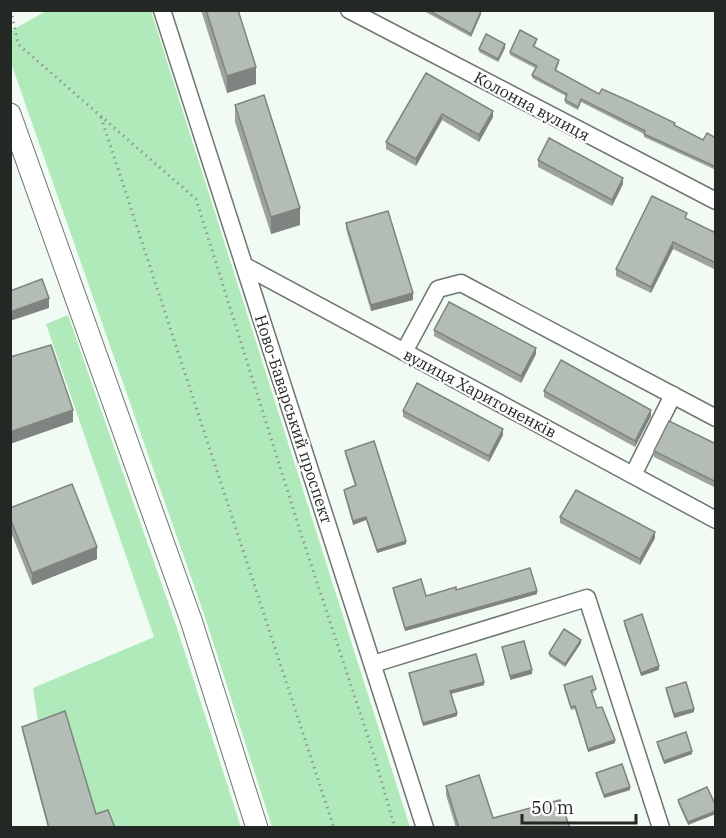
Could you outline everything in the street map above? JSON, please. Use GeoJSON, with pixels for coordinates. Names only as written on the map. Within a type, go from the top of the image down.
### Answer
{"type":"FeatureCollection","features":[{"type":"Feature","properties":{"kind":"main road"},"geometry":{"type":"LineString","coordinates":[[10,114],[191,620],[257,828]]}},
{"type":"Feature","properties":{"kind":"street","name":"Ново-Баварський проспект"},"geometry":{"type":"LineString","coordinates":[[162,10],[424,828]]}},
{"type":"Feature","properties":{"kind":"street","name":"Колонна вулиця"},"geometry":{"type":"LineString","coordinates":[[349,10],[716,201]]}},
{"type":"Feature","properties":{"kind":"street","name":"вулиця Харитоненків"},"geometry":{"type":"LineString","coordinates":[[245,266],[716,520]]}},
{"type":"Feature","properties":{"kind":"street"},"geometry":{"type":"LineString","coordinates":[[404,352],[438,289],[461,283],[716,417]]}},
{"type":"Feature","properties":{"kind":"street"},"geometry":{"type":"LineString","coordinates":[[633,475],[673,395]]}},
{"type":"Feature","properties":{"kind":"street"},"geometry":{"type":"LineString","coordinates":[[373,664],[587,598],[661,828]]}},
{"type":"Feature","properties":{"kind":"path"},"geometry":{"type":"LineString","coordinates":[[11,10],[18,44],[196,199],[395,828]]}},
{"type":"Feature","properties":{"kind":"path"},"geometry":{"type":"LineString","coordinates":[[10,41],[17,38]]}},
{"type":"Feature","properties":{"kind":"path"},"geometry":{"type":"LineString","coordinates":[[100,115],[334,828]]}},
{"type":"Feature","properties":{"kind":"green space"},"geometry":{"type":"Polygon","coordinates":[[[46,11],[151,11],[410,827],[272,827],[205,617],[11,63],[11,31],[46,11]]]}},
{"type":"Feature","properties":{"kind":"green space"},"geometry":{"type":"Polygon","coordinates":[[[68,315],[176,625],[241,827],[99,827],[68,719],[39,728],[33,688],[154,637],[46,324],[68,315]]]}},
{"type":"Feature","properties":{"kind":"building"},"geometry":{"type":"Polygon","coordinates":[[[206,10],[238,10],[256,67],[227,76],[206,10]]]}},
{"type":"Feature","properties":{"kind":"building"},"geometry":{"type":"Polygon","coordinates":[[[428,10],[480,10],[481,11],[471,34],[428,10]]]}},
{"type":"Feature","properties":{"kind":"building"},"geometry":{"type":"Polygon","coordinates":[[[520,30],[537,39],[533,46],[559,60],[555,70],[599,94],[602,89],[629,101],[675,123],[674,125],[703,140],[707,133],[716,138],[716,167],[644,134],[645,131],[581,99],[578,107],[565,100],[567,94],[532,75],[537,66],[510,52],[520,30]]]}},
{"type":"Feature","properties":{"kind":"building"},"geometry":{"type":"Polygon","coordinates":[[[486,34],[505,44],[498,59],[479,49],[486,34]]]}},
{"type":"Feature","properties":{"kind":"building"},"geometry":{"type":"Polygon","coordinates":[[[426,73],[493,111],[479,135],[442,114],[416,159],[386,142],[426,73]]]}},
{"type":"Feature","properties":{"kind":"building"},"geometry":{"type":"Polygon","coordinates":[[[264,95],[300,208],[271,217],[235,105],[264,95]]]}},
{"type":"Feature","properties":{"kind":"building"},"geometry":{"type":"Polygon","coordinates":[[[549,138],[623,178],[612,200],[538,160],[549,138]]]}},
{"type":"Feature","properties":{"kind":"building"},"geometry":{"type":"Polygon","coordinates":[[[652,196],[687,213],[685,218],[716,233],[716,263],[673,242],[651,287],[616,269],[652,196]]]}},
{"type":"Feature","properties":{"kind":"building"},"geometry":{"type":"Polygon","coordinates":[[[388,211],[413,293],[371,305],[346,223],[388,211]]]}},
{"type":"Feature","properties":{"kind":"building"},"geometry":{"type":"Polygon","coordinates":[[[42,279],[49,298],[10,312],[10,291],[42,279]]]}},
{"type":"Feature","properties":{"kind":"building"},"geometry":{"type":"Polygon","coordinates":[[[449,302],[536,348],[521,376],[434,330],[449,302]]]}},
{"type":"Feature","properties":{"kind":"building"},"geometry":{"type":"Polygon","coordinates":[[[51,345],[73,410],[10,432],[10,357],[51,345]]]}},
{"type":"Feature","properties":{"kind":"building"},"geometry":{"type":"Polygon","coordinates":[[[561,360],[651,410],[635,441],[544,391],[561,360]]]}},
{"type":"Feature","properties":{"kind":"building"},"geometry":{"type":"Polygon","coordinates":[[[417,383],[503,429],[489,456],[403,411],[417,383]]]}},
{"type":"Feature","properties":{"kind":"building"},"geometry":{"type":"Polygon","coordinates":[[[669,421],[716,444],[716,482],[654,451],[669,421]]]}},
{"type":"Feature","properties":{"kind":"building"},"geometry":{"type":"Polygon","coordinates":[[[374,441],[406,541],[377,550],[366,517],[353,521],[344,490],[356,485],[345,451],[374,441]]]}},
{"type":"Feature","properties":{"kind":"building"},"geometry":{"type":"Polygon","coordinates":[[[72,484],[97,547],[32,573],[10,518],[10,508],[72,484]]]}},
{"type":"Feature","properties":{"kind":"building"},"geometry":{"type":"Polygon","coordinates":[[[576,490],[655,532],[640,559],[560,517],[576,490]]]}},
{"type":"Feature","properties":{"kind":"building"},"geometry":{"type":"Polygon","coordinates":[[[530,568],[537,591],[405,628],[393,588],[421,579],[426,596],[456,587],[456,590],[530,568]]]}},
{"type":"Feature","properties":{"kind":"building"},"geometry":{"type":"Polygon","coordinates":[[[642,614],[659,666],[641,673],[624,621],[642,614]]]}},
{"type":"Feature","properties":{"kind":"building"},"geometry":{"type":"Polygon","coordinates":[[[564,629],[581,640],[565,664],[549,653],[564,629]]]}},
{"type":"Feature","properties":{"kind":"building"},"geometry":{"type":"Polygon","coordinates":[[[524,641],[532,670],[510,676],[502,647],[524,641]]]}},
{"type":"Feature","properties":{"kind":"building"},"geometry":{"type":"Polygon","coordinates":[[[476,654],[484,682],[450,691],[457,713],[423,723],[409,673],[476,654]]]}},
{"type":"Feature","properties":{"kind":"building"},"geometry":{"type":"Polygon","coordinates":[[[592,676],[596,689],[591,691],[597,708],[602,707],[615,740],[588,749],[575,706],[571,707],[564,685],[592,676]]]}},
{"type":"Feature","properties":{"kind":"building"},"geometry":{"type":"Polygon","coordinates":[[[686,682],[694,709],[674,714],[666,688],[686,682]]]}},
{"type":"Feature","properties":{"kind":"building"},"geometry":{"type":"Polygon","coordinates":[[[65,711],[96,814],[108,810],[115,828],[49,828],[22,727],[65,711]]]}},
{"type":"Feature","properties":{"kind":"building"},"geometry":{"type":"Polygon","coordinates":[[[686,732],[692,751],[664,761],[657,742],[686,732]]]}},
{"type":"Feature","properties":{"kind":"building"},"geometry":{"type":"Polygon","coordinates":[[[622,764],[630,787],[604,795],[596,773],[622,764]]]}},
{"type":"Feature","properties":{"kind":"building"},"geometry":{"type":"Polygon","coordinates":[[[479,775],[493,818],[560,800],[570,828],[459,828],[446,786],[479,775]]]}},
{"type":"Feature","properties":{"kind":"building"},"geometry":{"type":"Polygon","coordinates":[[[707,787],[716,811],[688,822],[678,800],[707,787]]]}}]}
